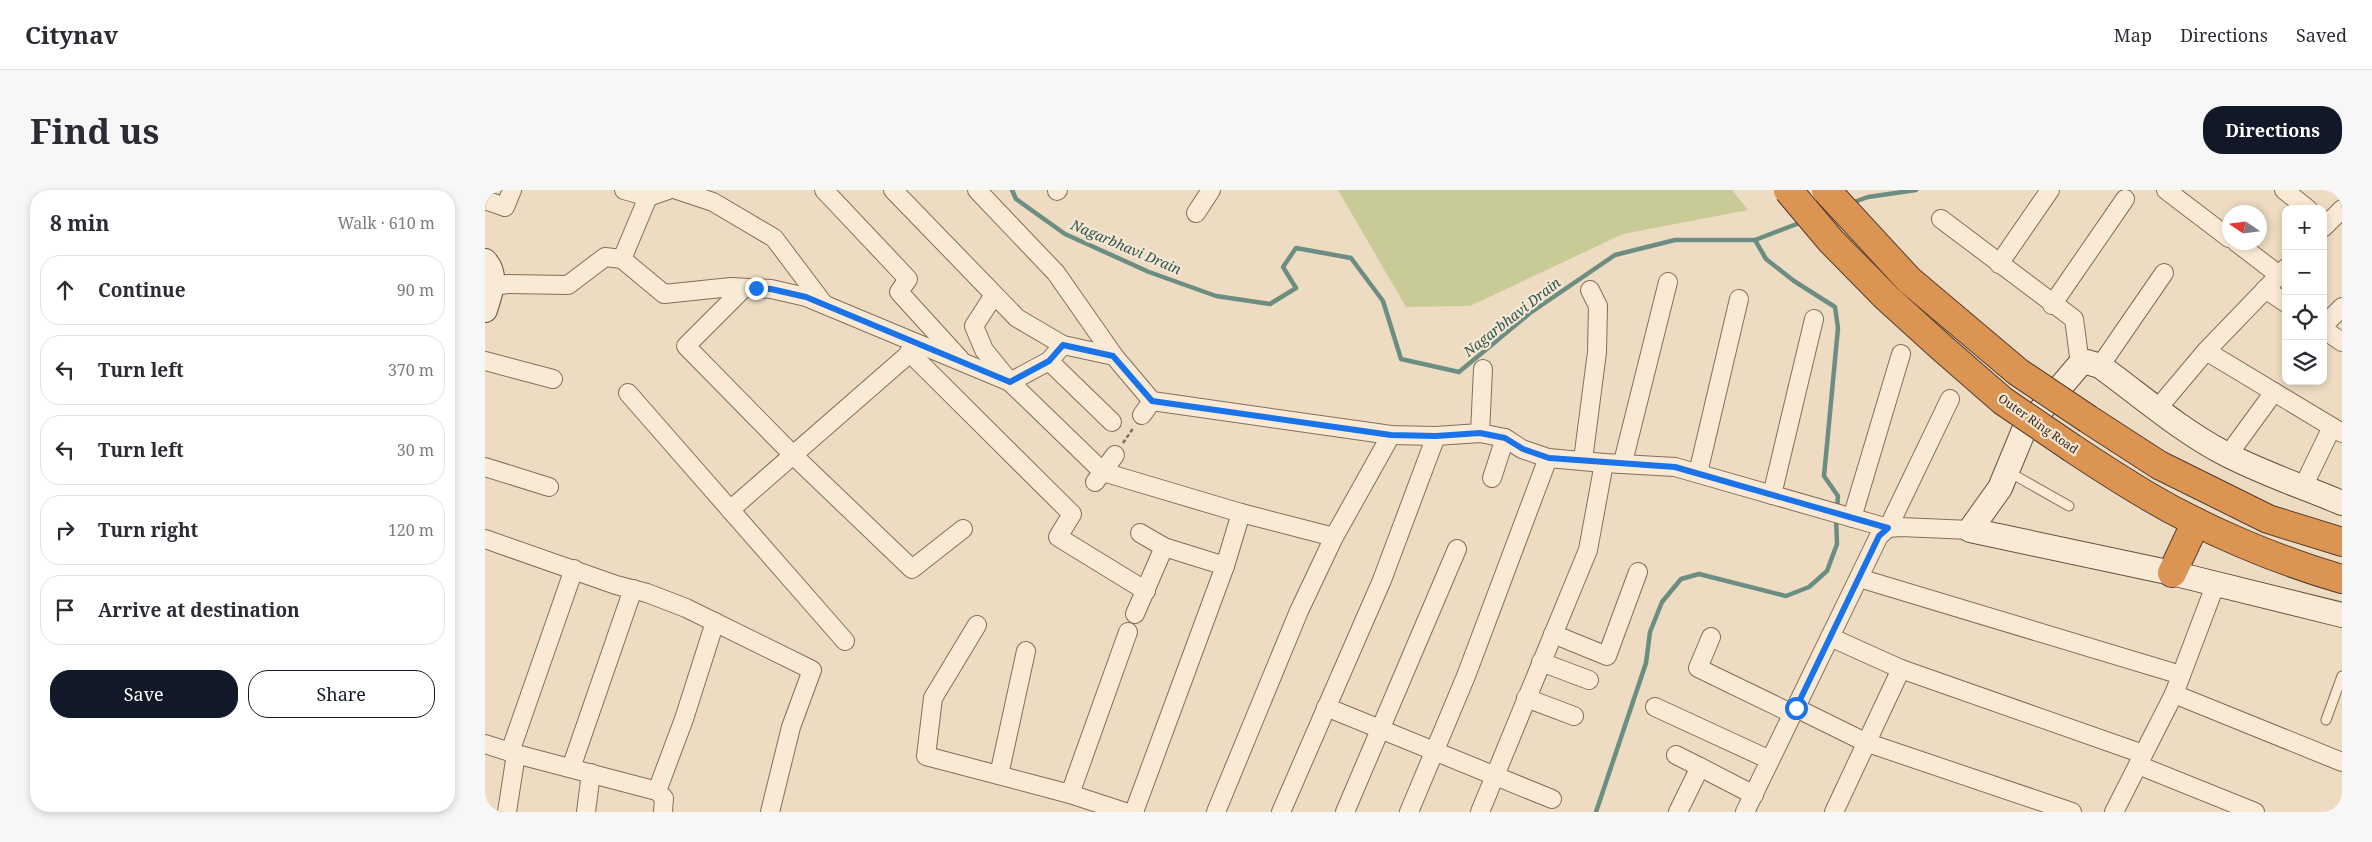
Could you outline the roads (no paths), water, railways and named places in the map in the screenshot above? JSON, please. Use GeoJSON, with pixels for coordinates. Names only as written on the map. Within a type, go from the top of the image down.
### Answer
{"type":"FeatureCollection","features":[{"type":"Feature","properties":{"kind":"highway","name":"Outer Ring Road"},"geometry":{"type":"LineString","coordinates":[[1788,190],[1831,241],[1921,329],[2003,401],[2147,496],[2197,522],[2299,567],[2342,579]]}},
{"type":"Feature","properties":{"kind":"highway"},"geometry":{"type":"LineString","coordinates":[[1826,190],[1917,286],[2018,372],[2159,465],[2260,514],[2342,538]]}},
{"type":"Feature","properties":{"kind":"highway"},"geometry":{"type":"LineString","coordinates":[[2172,573],[2197,522]]}},
{"type":"Feature","properties":{"kind":"street"},"geometry":{"type":"LineString","coordinates":[[485,200],[505,207],[512,190]]}},
{"type":"Feature","properties":{"kind":"street"},"geometry":{"type":"LineString","coordinates":[[624,190],[648,197],[668,190]]}},
{"type":"Feature","properties":{"kind":"street"},"geometry":{"type":"LineString","coordinates":[[677,190],[713,202],[774,238],[825,306]]}},
{"type":"Feature","properties":{"kind":"street"},"geometry":{"type":"LineString","coordinates":[[824,190],[908,279],[899,292],[964,363]]}},
{"type":"Feature","properties":{"kind":"street"},"geometry":{"type":"LineString","coordinates":[[893,190],[1017,318],[1063,345],[1113,356]]}},
{"type":"Feature","properties":{"kind":"street"},"geometry":{"type":"LineString","coordinates":[[977,190],[1056,273],[1147,408],[1391,435],[1436,436],[1480,433],[1505,438],[1523,449],[1549,458],[1675,467],[1888,528],[1970,530],[2216,583],[2342,615]]}},
{"type":"Feature","properties":{"kind":"street"},"geometry":{"type":"LineString","coordinates":[[1196,213],[1211,190]]}},
{"type":"Feature","properties":{"kind":"street"},"geometry":{"type":"LineString","coordinates":[[1999,264],[2050,190]]}},
{"type":"Feature","properties":{"kind":"street"},"geometry":{"type":"LineString","coordinates":[[2166,190],[2222,233]]}},
{"type":"Feature","properties":{"kind":"street"},"geometry":{"type":"LineString","coordinates":[[2285,190],[2304,205]]}},
{"type":"Feature","properties":{"kind":"street"},"geometry":{"type":"LineString","coordinates":[[622,259],[648,197]]}},
{"type":"Feature","properties":{"kind":"street"},"geometry":{"type":"LineString","coordinates":[[2052,305],[2125,199]]}},
{"type":"Feature","properties":{"kind":"street"},"geometry":{"type":"LineString","coordinates":[[2327,222],[2342,208]]}},
{"type":"Feature","properties":{"kind":"street"},"geometry":{"type":"LineString","coordinates":[[1941,219],[2074,320],[2090,365],[2158,408],[2177,424],[2228,455],[2278,479],[2342,503]]}},
{"type":"Feature","properties":{"kind":"street"},"geometry":{"type":"LineString","coordinates":[[2158,408],[2206,351],[2282,272],[2248,250]]}},
{"type":"Feature","properties":{"kind":"street"},"geometry":{"type":"LineString","coordinates":[[489,285],[568,285],[605,257],[622,259],[664,294],[731,287],[771,289],[806,297],[914,349],[964,363],[1010,382]]}},
{"type":"Feature","properties":{"kind":"street"},"geometry":{"type":"LineString","coordinates":[[485,261],[489,266],[489,285],[485,310]]}},
{"type":"Feature","properties":{"kind":"street"},"geometry":{"type":"LineString","coordinates":[[1970,530],[1992,501],[2024,430],[2090,365],[2165,273]]}},
{"type":"Feature","properties":{"kind":"street"},"geometry":{"type":"LineString","coordinates":[[1623,462],[1668,282]]}},
{"type":"Feature","properties":{"kind":"street"},"geometry":{"type":"LineString","coordinates":[[744,288],[686,346],[793,455],[912,569],[963,529]]}},
{"type":"Feature","properties":{"kind":"street"},"geometry":{"type":"LineString","coordinates":[[2265,289],[2282,300]]}},
{"type":"Feature","properties":{"kind":"street"},"geometry":{"type":"LineString","coordinates":[[1583,460],[1597,352],[1598,306],[1590,290]]}},
{"type":"Feature","properties":{"kind":"street"},"geometry":{"type":"LineString","coordinates":[[994,295],[974,326],[984,350],[1010,382],[1099,478],[1334,537]]}},
{"type":"Feature","properties":{"kind":"street"},"geometry":{"type":"LineString","coordinates":[[1698,473],[1739,298]]}},
{"type":"Feature","properties":{"kind":"street"},"geometry":{"type":"LineString","coordinates":[[2327,324],[2342,308]]}},
{"type":"Feature","properties":{"kind":"street"},"geometry":{"type":"LineString","coordinates":[[1772,495],[1814,319]]}},
{"type":"Feature","properties":{"kind":"street"},"geometry":{"type":"LineString","coordinates":[[2327,331],[2342,342]]}},
{"type":"Feature","properties":{"kind":"street"},"geometry":{"type":"LineString","coordinates":[[1010,382],[1049,361],[1063,345]]}},
{"type":"Feature","properties":{"kind":"street"},"geometry":{"type":"LineString","coordinates":[[730,510],[914,349]]}},
{"type":"Feature","properties":{"kind":"street"},"geometry":{"type":"LineString","coordinates":[[914,349],[1072,514],[1058,537],[1146,591]]}},
{"type":"Feature","properties":{"kind":"street"},"geometry":{"type":"LineString","coordinates":[[2206,351],[2337,430],[2303,487]]}},
{"type":"Feature","properties":{"kind":"street"},"geometry":{"type":"LineString","coordinates":[[1850,518],[1901,354]]}},
{"type":"Feature","properties":{"kind":"street"},"geometry":{"type":"LineString","coordinates":[[485,361],[553,379]]}},
{"type":"Feature","properties":{"kind":"street"},"geometry":{"type":"LineString","coordinates":[[1049,361],[1112,422]]}},
{"type":"Feature","properties":{"kind":"street"},"geometry":{"type":"LineString","coordinates":[[1480,433],[1483,369]]}},
{"type":"Feature","properties":{"kind":"street"},"geometry":{"type":"LineString","coordinates":[[2228,455],[2274,392]]}},
{"type":"Feature","properties":{"kind":"street"},"geometry":{"type":"LineString","coordinates":[[628,394],[845,641]]}},
{"type":"Feature","properties":{"kind":"street"},"geometry":{"type":"LineString","coordinates":[[1745,812],[1879,536],[1888,528],[1950,399]]}},
{"type":"Feature","properties":{"kind":"street"},"geometry":{"type":"LineString","coordinates":[[1216,812],[1299,611],[1334,537],[1391,435]]}},
{"type":"Feature","properties":{"kind":"street"},"geometry":{"type":"LineString","coordinates":[[1281,812],[1383,580],[1436,436]]}},
{"type":"Feature","properties":{"kind":"street"},"geometry":{"type":"LineString","coordinates":[[1492,478],[1505,438]]}},
{"type":"Feature","properties":{"kind":"street"},"geometry":{"type":"LineString","coordinates":[[1099,478],[1115,455]]}},
{"type":"Feature","properties":{"kind":"street"},"geometry":{"type":"LineString","coordinates":[[1409,812],[1434,753],[1549,458]]}},
{"type":"Feature","properties":{"kind":"street"},"geometry":{"type":"LineString","coordinates":[[1480,812],[1588,550],[1604,462]]}},
{"type":"Feature","properties":{"kind":"street"},"geometry":{"type":"LineString","coordinates":[[485,467],[549,487]]}},
{"type":"Feature","properties":{"kind":"street"},"geometry":{"type":"LineString","coordinates":[[1134,812],[1225,566],[1241,513]]}},
{"type":"Feature","properties":{"kind":"street"},"geometry":{"type":"LineString","coordinates":[[1141,533],[1164,547],[1225,566]]}},
{"type":"Feature","properties":{"kind":"street"},"geometry":{"type":"LineString","coordinates":[[485,539],[663,599],[715,622],[812,670],[791,727],[770,812]]}},
{"type":"Feature","properties":{"kind":"street"},"geometry":{"type":"LineString","coordinates":[[1135,614],[1164,547]]}},
{"type":"Feature","properties":{"kind":"street"},"geometry":{"type":"LineString","coordinates":[[1345,812],[1457,550]]}},
{"type":"Feature","properties":{"kind":"street"},"geometry":{"type":"LineString","coordinates":[[507,812],[513,753],[575,569]]}},
{"type":"Feature","properties":{"kind":"street"},"geometry":{"type":"LineString","coordinates":[[1553,634],[1607,656],[1638,572]]}},
{"type":"Feature","properties":{"kind":"street"},"geometry":{"type":"LineString","coordinates":[[1859,578],[2181,675]]}},
{"type":"Feature","properties":{"kind":"street"},"geometry":{"type":"LineString","coordinates":[[2114,812],[2174,694],[2216,583]]}},
{"type":"Feature","properties":{"kind":"street"},"geometry":{"type":"LineString","coordinates":[[571,768],[633,589]]}},
{"type":"Feature","properties":{"kind":"street"},"geometry":{"type":"LineString","coordinates":[[657,791],[684,719],[715,622]]}},
{"type":"Feature","properties":{"kind":"street"},"geometry":{"type":"LineString","coordinates":[[977,625],[933,698],[926,756],[1070,794],[1125,812]]}},
{"type":"Feature","properties":{"kind":"street"},"geometry":{"type":"LineString","coordinates":[[1070,794],[1128,632]]}},
{"type":"Feature","properties":{"kind":"street"},"geometry":{"type":"LineString","coordinates":[[1711,637],[1698,668],[1865,742],[2072,812]]}},
{"type":"Feature","properties":{"kind":"street"},"geometry":{"type":"LineString","coordinates":[[1830,637],[1901,669],[2141,760],[2255,812]]}},
{"type":"Feature","properties":{"kind":"street"},"geometry":{"type":"LineString","coordinates":[[999,775],[1027,651]]}},
{"type":"Feature","properties":{"kind":"street"},"geometry":{"type":"LineString","coordinates":[[1541,662],[1589,680]]}},
{"type":"Feature","properties":{"kind":"street"},"geometry":{"type":"LineString","coordinates":[[1834,812],[1865,742],[1901,669]]}},
{"type":"Feature","properties":{"kind":"street"},"geometry":{"type":"LineString","coordinates":[[2174,694],[2342,762]]}},
{"type":"Feature","properties":{"kind":"street"},"geometry":{"type":"LineString","coordinates":[[1526,698],[1574,716]]}},
{"type":"Feature","properties":{"kind":"street"},"geometry":{"type":"LineString","coordinates":[[1326,707],[1434,753],[1552,799]]}},
{"type":"Feature","properties":{"kind":"street"},"geometry":{"type":"LineString","coordinates":[[1655,707],[1771,760]]}},
{"type":"Feature","properties":{"kind":"street"},"geometry":{"type":"LineString","coordinates":[[485,744],[657,791],[664,798],[663,812]]}},
{"type":"Feature","properties":{"kind":"street"},"geometry":{"type":"LineString","coordinates":[[1676,755],[1754,794]]}},
{"type":"Feature","properties":{"kind":"street"},"geometry":{"type":"LineString","coordinates":[[1678,812],[1700,767]]}},
{"type":"Feature","properties":{"kind":"street"},"geometry":{"type":"LineString","coordinates":[[586,812],[591,773]]}},
{"type":"Feature","properties":{"kind":"lane"},"geometry":{"type":"LineString","coordinates":[[2007,471],[2069,506]]}},
{"type":"Feature","properties":{"kind":"lane"},"geometry":{"type":"LineString","coordinates":[[2326,720],[2342,676]]}},
{"type":"Feature","properties":{"kind":"waterway","name":"Nagarbhavi Drain"},"geometry":{"type":"LineString","coordinates":[[1012,190],[1016,199],[1065,234],[1149,272],[1216,296],[1270,304],[1296,288],[1283,267],[1296,248],[1351,258],[1383,301],[1401,359],[1459,372],[1530,313],[1615,255],[1675,240],[1755,240],[1802,222]]}},
{"type":"Feature","properties":{"kind":"waterway","name":"Nagarbhavi Drain"},"geometry":{"type":"LineString","coordinates":[[1851,203],[1868,197],[1916,190]]}},
{"type":"Feature","properties":{"kind":"waterway"},"geometry":{"type":"LineString","coordinates":[[1755,240],[1766,259],[1794,281],[1835,307],[1838,328],[1824,476],[1838,496],[1837,509]]}},
{"type":"Feature","properties":{"kind":"waterway"},"geometry":{"type":"LineString","coordinates":[[1596,812],[1646,663],[1650,632],[1662,602],[1681,579],[1699,574],[1786,596],[1809,587],[1827,571],[1837,544],[1836,517]]}}]}
